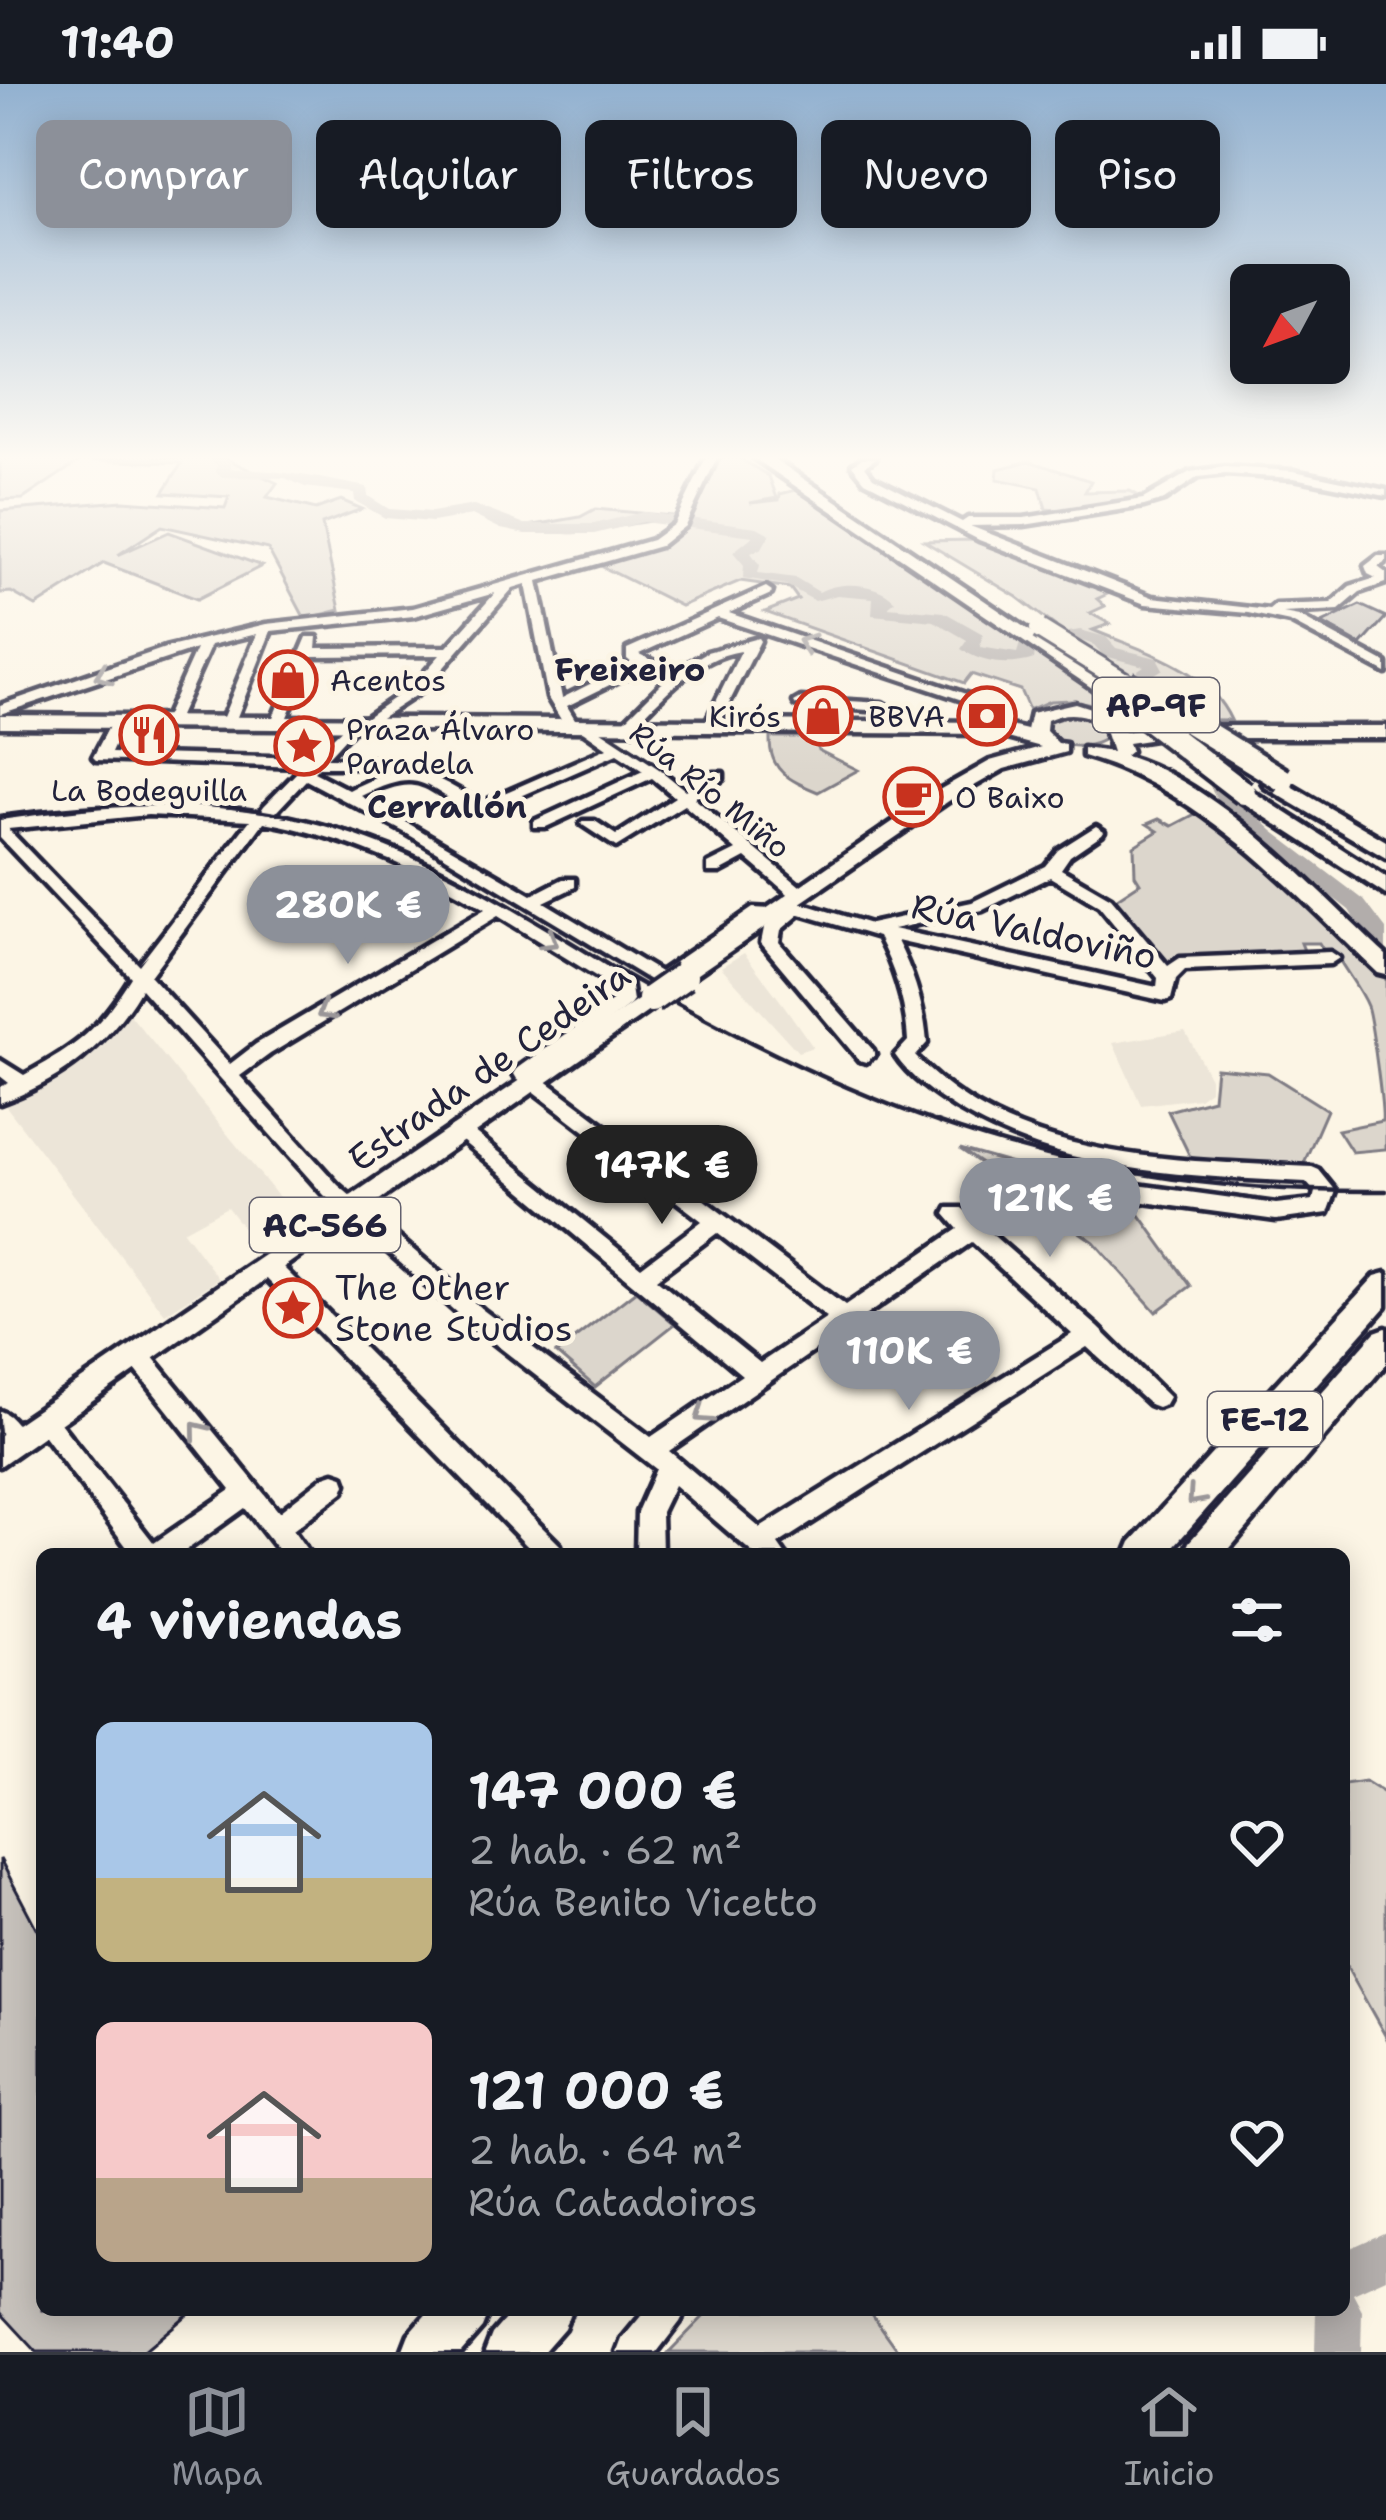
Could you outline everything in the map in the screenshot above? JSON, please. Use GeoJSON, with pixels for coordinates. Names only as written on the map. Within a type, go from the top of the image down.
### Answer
{"type":"FeatureCollection","features":[{"type":"Feature","properties":{"kind":"highway","name":"AP-9F"},"geometry":{"type":"LineString","coordinates":[[929,564],[1386,866]]}},
{"type":"Feature","properties":{"kind":"highway","name":"AP-9F"},"geometry":{"type":"LineString","coordinates":[[1031,631],[1127,703],[1266,787],[1386,851]]}},
{"type":"Feature","properties":{"kind":"highway"},"geometry":{"type":"LineString","coordinates":[[1266,787],[1386,832]]}},
{"type":"Feature","properties":{"kind":"highway"},"geometry":{"type":"LineString","coordinates":[[1266,787],[1386,888]]}},
{"type":"Feature","properties":{"kind":"highway","name":"FE-12"},"geometry":{"type":"LineString","coordinates":[[1149,1548],[1386,1285]]}},
{"type":"Feature","properties":{"kind":"highway","name":"FE-12"},"geometry":{"type":"LineString","coordinates":[[1207,1548],[1386,1341]]}},
{"type":"Feature","properties":{"kind":"highway"},"geometry":{"type":"LineString","coordinates":[[427,2352],[459,2316]]}},
{"type":"Feature","properties":{"kind":"highway"},"geometry":{"type":"LineString","coordinates":[[510,2352],[541,2316]]}},
{"type":"Feature","properties":{"kind":"main road"},"geometry":{"type":"LineString","coordinates":[[1038,738],[1054,709],[1079,708],[1115,734],[1150,773]]}},
{"type":"Feature","properties":{"kind":"main road"},"geometry":{"type":"LineString","coordinates":[[0,721],[1001,729],[1124,760],[1150,773],[1257,849],[1386,968]]}},
{"type":"Feature","properties":{"kind":"main road"},"geometry":{"type":"LineString","coordinates":[[1174,788],[1136,750],[1144,739],[1188,731]]}},
{"type":"Feature","properties":{"kind":"main road"},"geometry":{"type":"LineString","coordinates":[[1090,752],[1115,734],[1386,732]]}},
{"type":"Feature","properties":{"kind":"main road","name":"Estrada de Cedeira"},"geometry":{"type":"LineString","coordinates":[[5,1438],[45,1421],[946,794],[1038,738]]}},
{"type":"Feature","properties":{"kind":"street"},"geometry":{"type":"LineString","coordinates":[[0,710],[206,642],[266,628],[414,612],[580,564]]}},
{"type":"Feature","properties":{"kind":"street"},"geometry":{"type":"LineString","coordinates":[[1056,564],[1156,603],[1270,613],[1308,625],[1386,668]]}},
{"type":"Feature","properties":{"kind":"street"},"geometry":{"type":"LineString","coordinates":[[530,578],[559,705],[578,725]]}},
{"type":"Feature","properties":{"kind":"street"},"geometry":{"type":"LineString","coordinates":[[1270,613],[1295,605],[1334,607],[1355,590],[1386,579]]}},
{"type":"Feature","properties":{"kind":"street"},"geometry":{"type":"LineString","coordinates":[[0,1096],[90,1044],[112,1022],[140,976],[265,813],[360,723],[420,686],[507,586]]}},
{"type":"Feature","properties":{"kind":"street"},"geometry":{"type":"LineString","coordinates":[[675,676],[644,663],[632,652],[766,591]]}},
{"type":"Feature","properties":{"kind":"street"},"geometry":{"type":"LineString","coordinates":[[719,614],[988,704]]}},
{"type":"Feature","properties":{"kind":"street"},"geometry":{"type":"LineString","coordinates":[[278,722],[320,622]]}},
{"type":"Feature","properties":{"kind":"street"},"geometry":{"type":"LineString","coordinates":[[228,722],[266,628]]}},
{"type":"Feature","properties":{"kind":"street"},"geometry":{"type":"LineString","coordinates":[[711,726],[747,646],[768,630]]}},
{"type":"Feature","properties":{"kind":"street"},"geometry":{"type":"LineString","coordinates":[[170,722],[206,642]]}},
{"type":"Feature","properties":{"kind":"street"},"geometry":{"type":"LineString","coordinates":[[626,726],[675,676],[735,647],[747,646]]}},
{"type":"Feature","properties":{"kind":"street"},"geometry":{"type":"LineString","coordinates":[[308,652],[451,651]]}},
{"type":"Feature","properties":{"kind":"street"},"geometry":{"type":"LineString","coordinates":[[559,705],[644,663]]}},
{"type":"Feature","properties":{"kind":"street"},"geometry":{"type":"LineString","coordinates":[[873,728],[894,673]]}},
{"type":"Feature","properties":{"kind":"street"},"geometry":{"type":"LineString","coordinates":[[801,701],[882,707]]}},
{"type":"Feature","properties":{"kind":"street"},"geometry":{"type":"LineString","coordinates":[[118,722],[101,757],[310,768],[382,764]]}},
{"type":"Feature","properties":{"kind":"street","name":"Rúa Río Miño"},"geometry":{"type":"LineString","coordinates":[[578,725],[686,796],[790,905]]}},
{"type":"Feature","properties":{"kind":"street"},"geometry":{"type":"LineString","coordinates":[[350,796],[395,772],[410,770],[480,809],[619,748]]}},
{"type":"Feature","properties":{"kind":"street"},"geometry":{"type":"LineString","coordinates":[[310,768],[660,980],[759,912],[790,905]]}},
{"type":"Feature","properties":{"kind":"street"},"geometry":{"type":"LineString","coordinates":[[541,824],[654,772]]}},
{"type":"Feature","properties":{"kind":"street"},"geometry":{"type":"LineString","coordinates":[[589,824],[616,842],[718,776]]}},
{"type":"Feature","properties":{"kind":"street"},"geometry":{"type":"LineString","coordinates":[[0,827],[154,808],[265,813],[390,853],[497,909],[624,985],[624,1001],[524,1074],[844,1318]]}},
{"type":"Feature","properties":{"kind":"street"},"geometry":{"type":"LineString","coordinates":[[0,827],[331,1190],[475,1316],[660,1458],[765,1548],[1090,1334]]}},
{"type":"Feature","properties":{"kind":"street"},"geometry":{"type":"LineString","coordinates":[[1096,831],[1064,853],[1051,870],[977,906],[874,930],[909,979],[918,1043],[904,1055],[916,1071],[988,1122],[1018,1137],[1117,1163],[1312,1175],[1326,1191],[1321,1207],[1276,1212],[1130,1192]]}},
{"type":"Feature","properties":{"kind":"street"},"geometry":{"type":"LineString","coordinates":[[714,868],[744,852]]}},
{"type":"Feature","properties":{"kind":"street","name":"Rúa Valdoviño"},"geometry":{"type":"LineString","coordinates":[[790,905],[874,930],[1165,995],[1167,976],[1105,902],[1051,870]]}},
{"type":"Feature","properties":{"kind":"street"},"geometry":{"type":"LineString","coordinates":[[532,902],[569,884]]}},
{"type":"Feature","properties":{"kind":"street"},"geometry":{"type":"LineString","coordinates":[[790,905],[773,928],[770,943],[866,1055]]}},
{"type":"Feature","properties":{"kind":"street"},"geometry":{"type":"LineString","coordinates":[[229,1075],[263,1049],[497,909]]}},
{"type":"Feature","properties":{"kind":"street"},"geometry":{"type":"LineString","coordinates":[[1167,976],[1180,964],[1330,958]]}},
{"type":"Feature","properties":{"kind":"street"},"geometry":{"type":"LineString","coordinates":[[0,1067],[24,1084]]}},
{"type":"Feature","properties":{"kind":"street"},"geometry":{"type":"LineString","coordinates":[[460,1131],[759,1376]]}},
{"type":"Feature","properties":{"kind":"street"},"geometry":{"type":"LineString","coordinates":[[640,1279],[718,1221]]}},
{"type":"Feature","properties":{"kind":"street"},"geometry":{"type":"LineString","coordinates":[[650,1548],[649,1512],[660,1458],[759,1376],[844,1318],[964,1222],[1157,1397]]}},
{"type":"Feature","properties":{"kind":"street"},"geometry":{"type":"LineString","coordinates":[[268,1266],[545,1548]]}},
{"type":"Feature","properties":{"kind":"street"},"geometry":{"type":"LineString","coordinates":[[139,1357],[293,1548]]}},
{"type":"Feature","properties":{"kind":"street"},"geometry":{"type":"LineString","coordinates":[[45,1421],[142,1548]]}},
{"type":"Feature","properties":{"kind":"street"},"geometry":{"type":"LineString","coordinates":[[276,1529],[334,1484]]}},
{"type":"Feature","properties":{"kind":"street"},"geometry":{"type":"LineString","coordinates":[[169,1548],[248,1492]]}},
{"type":"Feature","properties":{"kind":"street"},"geometry":{"type":"LineString","coordinates":[[635,2352],[663,2316]]}},
{"type":"Feature","properties":{"kind":"shaded area"},"geometry":{"type":"Polygon","coordinates":[[[0,564],[103,564],[36,606],[11,592],[0,593],[0,564]]]}},
{"type":"Feature","properties":{"kind":"shaded area"},"geometry":{"type":"Polygon","coordinates":[[[106,564],[262,566],[197,599],[106,564]]]}},
{"type":"Feature","properties":{"kind":"shaded area"},"geometry":{"type":"Polygon","coordinates":[[[276,564],[330,564],[340,610],[305,619],[276,564]]]}},
{"type":"Feature","properties":{"kind":"shaded area"},"geometry":{"type":"Polygon","coordinates":[[[601,564],[907,564],[1013,635],[1054,625],[962,564],[1041,564],[1114,591],[1097,599],[1105,606],[1090,613],[1110,624],[1093,630],[1190,674],[1206,686],[1231,720],[1126,719],[1102,706],[1071,700],[1050,701],[1029,710],[1020,690],[971,674],[964,683],[765,612],[798,599],[790,588],[740,581],[681,606],[601,564]]]}},
{"type":"Feature","properties":{"kind":"shaded area"},"geometry":{"type":"Polygon","coordinates":[[[1058,712],[1086,713],[1105,724],[1107,737],[1085,746],[1053,739],[1046,735],[1043,721],[1058,712]]]}},
{"type":"Feature","properties":{"kind":"shaded area"},"geometry":{"type":"Polygon","coordinates":[[[770,737],[815,737],[818,750],[858,770],[818,792],[783,773],[773,758],[770,737]]]}},
{"type":"Feature","properties":{"kind":"shaded area"},"geometry":{"type":"Polygon","coordinates":[[[1197,813],[1273,873],[1386,977],[1386,1149],[1352,1152],[1338,1130],[1382,1121],[1382,1114],[1367,1006],[1337,956],[1325,953],[1319,943],[1301,943],[1305,953],[1164,966],[1111,902],[1140,883],[1135,875],[1134,846],[1158,831],[1147,824],[1159,819],[1172,826],[1197,813]]]}},
{"type":"Feature","properties":{"kind":"shaded area"},"geometry":{"type":"Polygon","coordinates":[[[744,953],[813,1047],[798,1052],[721,967],[744,953]]]}},
{"type":"Feature","properties":{"kind":"shaded area"},"geometry":{"type":"Polygon","coordinates":[[[127,1011],[277,1195],[310,1222],[263,1254],[227,1207],[183,1231],[219,1279],[165,1314],[2,1101],[98,1047],[127,1011]]]}},
{"type":"Feature","properties":{"kind":"shaded area"},"geometry":{"type":"Polygon","coordinates":[[[1185,1031],[1210,1078],[1210,1090],[1199,1098],[1141,1105],[1113,1043],[1185,1031]]]}},
{"type":"Feature","properties":{"kind":"shaded area"},"geometry":{"type":"Polygon","coordinates":[[[1216,1068],[1268,1073],[1327,1110],[1303,1165],[1198,1173],[1168,1111],[1213,1099],[1216,1068]]]}},
{"type":"Feature","properties":{"kind":"shaded area"},"geometry":{"type":"Polygon","coordinates":[[[960,1149],[1127,1197],[1191,1286],[1156,1312],[1094,1242],[960,1149]]]}},
{"type":"Feature","properties":{"kind":"shaded area"},"geometry":{"type":"Polygon","coordinates":[[[636,1291],[675,1324],[595,1387],[556,1353],[636,1291]]]}},
{"type":"Feature","properties":{"kind":"shaded area"},"geometry":{"type":"Polygon","coordinates":[[[1365,1781],[1386,1794],[1386,2037],[1350,1973],[1350,1783],[1365,1781]]]}},
{"type":"Feature","properties":{"kind":"shaded area"},"geometry":{"type":"Polygon","coordinates":[[[704,2316],[873,2316],[899,2352],[669,2352],[704,2316]]]}},
{"type":"Feature","properties":{"kind":"building"},"geometry":{"type":"Polygon","coordinates":[[[1360,605],[1386,617],[1361,645],[1322,623],[1360,605]]]}},
{"type":"Feature","properties":{"kind":"building"},"geometry":{"type":"Polygon","coordinates":[[[0,1859],[36,1928],[36,2316],[186,2316],[143,2352],[37,2352],[0,2312],[0,1859]]]}},
{"type":"Feature","properties":{"kind":"waterway"},"geometry":{"type":"LineString","coordinates":[[751,564],[749,575],[790,581],[815,596],[834,590],[877,593],[887,601],[878,611],[938,616],[977,638],[970,649],[984,654],[1021,658],[1028,655],[1027,644],[1080,635],[1100,641],[1110,652],[1151,662],[1154,669],[1133,679],[1192,700],[1225,797],[1265,836],[1356,905],[1386,952]]}},
{"type":"Feature","properties":{"kind":"waterway"},"geometry":{"type":"LineString","coordinates":[[1350,2272],[1386,2254]]}},
{"type":"Feature","properties":{"kind":"waterway"},"geometry":{"type":"LineString","coordinates":[[1338,2352],[1339,2316]]}},
{"type":"Feature","properties":{"kind":"railway"},"geometry":{"type":"LineString","coordinates":[[0,815],[157,804],[262,811],[313,821],[413,854],[619,971]]}},
{"type":"Feature","properties":{"kind":"railway"},"geometry":{"type":"LineString","coordinates":[[614,968],[802,1067],[892,1106],[983,1137],[1076,1162],[1173,1179],[1386,1191]]}},
{"type":"Feature","properties":{"kind":"place","name":"Acentos"},"geometry":{"type":"Point","coordinates":[288,680]}},
{"type":"Feature","properties":{"kind":"place","name":"Kirós"},"geometry":{"type":"Point","coordinates":[823,716]}},
{"type":"Feature","properties":{"kind":"place","name":"BBVA"},"geometry":{"type":"Point","coordinates":[987,716]}},
{"type":"Feature","properties":{"kind":"place","name":"La Bodeguilla"},"geometry":{"type":"Point","coordinates":[149,735]}},
{"type":"Feature","properties":{"kind":"place","name":"Praza Álvaro Paradela"},"geometry":{"type":"Point","coordinates":[304,746]}},
{"type":"Feature","properties":{"kind":"place","name":"O Baixo"},"geometry":{"type":"Point","coordinates":[913,797]}},
{"type":"Feature","properties":{"kind":"place","name":"The Other Stone Studios"},"geometry":{"type":"Point","coordinates":[293,1308]}},
{"type":"Feature","properties":{"kind":"district","name":"Freixeiro"},"geometry":{"type":"Point","coordinates":[630,669]}},
{"type":"Feature","properties":{"kind":"district","name":"Cerrallón"},"geometry":{"type":"Point","coordinates":[447,806]}}]}
